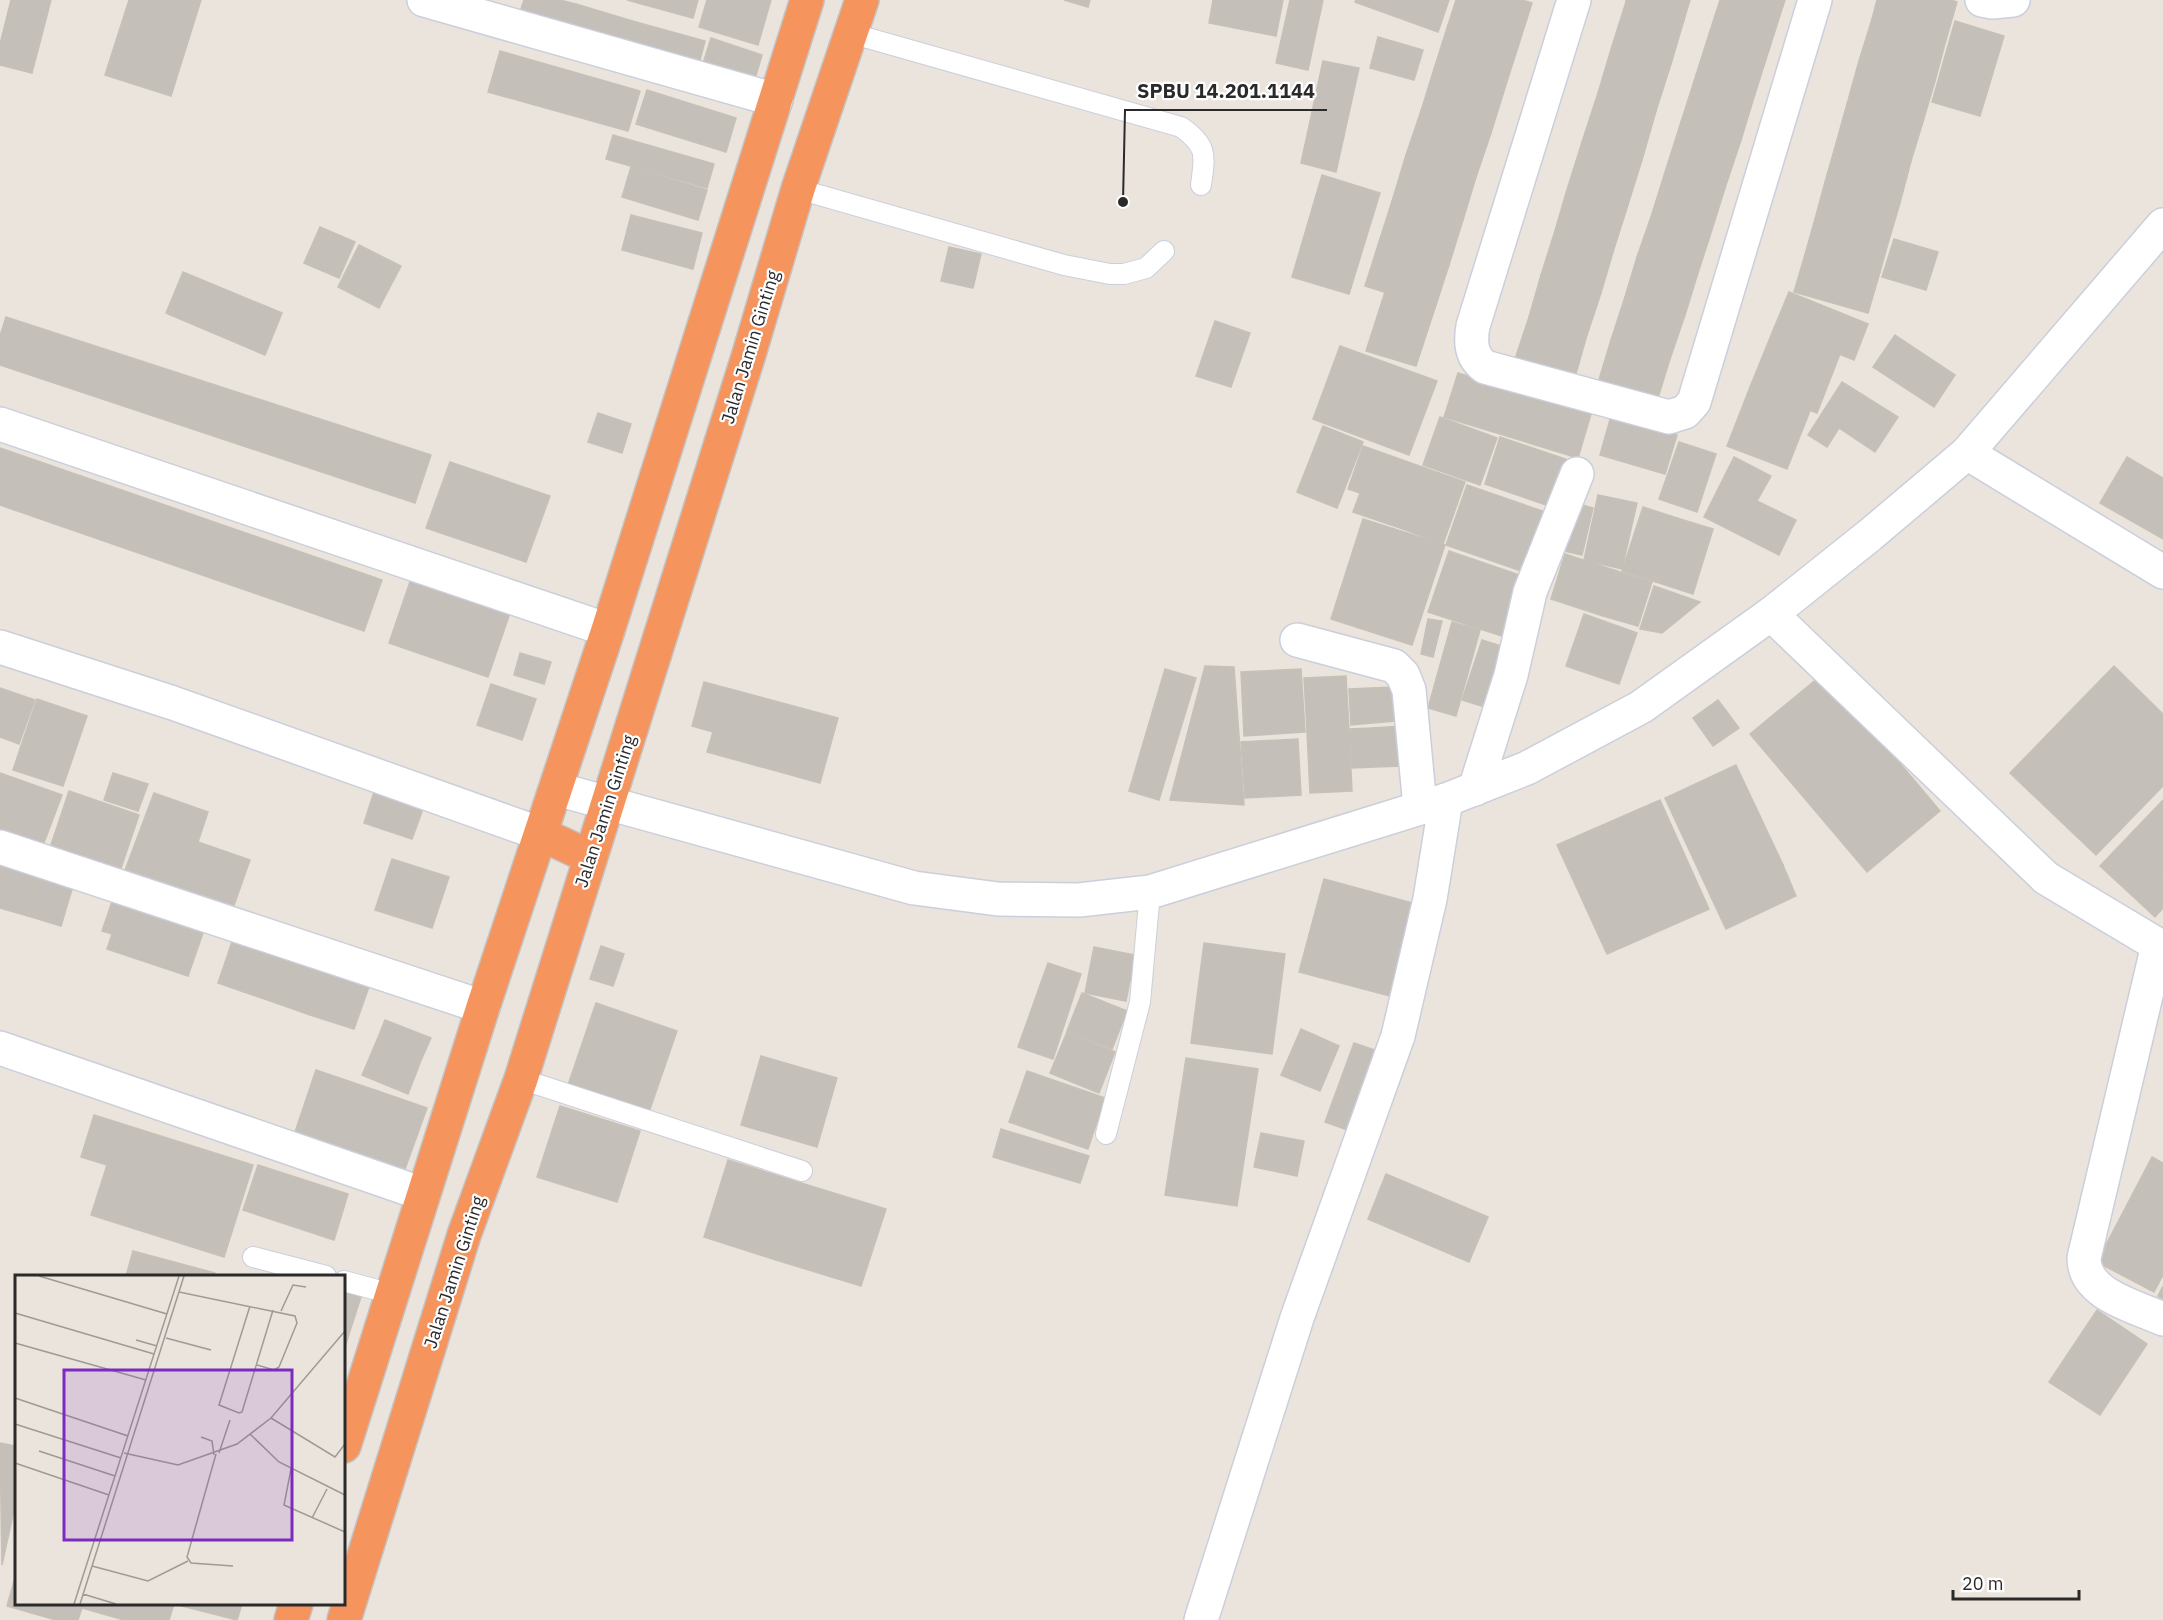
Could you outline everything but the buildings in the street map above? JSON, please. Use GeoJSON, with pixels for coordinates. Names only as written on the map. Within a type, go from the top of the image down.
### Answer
{"type":"FeatureCollection","features":[{"type":"Feature","properties":{"kind":"highway"},"geometry":{"type":"LineString","coordinates":[[345,1438],[348,1413],[392,1294],[483,1007],[557,789],[807,0]]}},
{"type":"Feature","properties":{"kind":"highway","name":"Jalan Jamin Ginting"},"geometry":{"type":"LineString","coordinates":[[344,1620],[464,1235],[521,1079],[798,189],[861,0]]}},
{"type":"Feature","properties":{"kind":"highway"},"geometry":{"type":"LineString","coordinates":[[541,834],[590,856]]}},
{"type":"Feature","properties":{"kind":"highway"},"geometry":{"type":"LineString","coordinates":[[291,1620],[296,1605]]}},
{"type":"Feature","properties":{"kind":"street"},"geometry":{"type":"LineString","coordinates":[[424,0],[776,100]]}},
{"type":"Feature","properties":{"kind":"street"},"geometry":{"type":"LineString","coordinates":[[1574,0],[1473,326],[1472,345],[1479,363],[1485,367],[1669,417],[1685,412],[1694,402],[1815,0]]}},
{"type":"Feature","properties":{"kind":"street"},"geometry":{"type":"LineString","coordinates":[[1982,0],[1992,2],[2013,0]]}},
{"type":"Feature","properties":{"kind":"street"},"geometry":{"type":"LineString","coordinates":[[557,789],[914,888],[998,899],[1079,900],[1150,892],[1447,799],[1527,768],[1641,707],[1771,614],[1967,453],[2163,225]]}},
{"type":"Feature","properties":{"kind":"street"},"geometry":{"type":"LineString","coordinates":[[0,424],[608,630]]}},
{"type":"Feature","properties":{"kind":"street"},"geometry":{"type":"LineString","coordinates":[[1967,453],[2163,572]]}},
{"type":"Feature","properties":{"kind":"street"},"geometry":{"type":"LineString","coordinates":[[1201,1620],[1297,1318],[1398,1036],[1430,899],[1447,799],[1514,665],[1530,592],[1577,474]]}},
{"type":"Feature","properties":{"kind":"street"},"geometry":{"type":"LineString","coordinates":[[1771,614],[2046,878],[2160,946],[2084,1258],[2084,1269],[2088,1278],[2099,1289],[2163,1319]]}},
{"type":"Feature","properties":{"kind":"street"},"geometry":{"type":"LineString","coordinates":[[1297,640],[1394,666],[1403,675],[1447,799]]}},
{"type":"Feature","properties":{"kind":"street"},"geometry":{"type":"LineString","coordinates":[[0,647],[173,703],[541,834]]}},
{"type":"Feature","properties":{"kind":"street"},"geometry":{"type":"LineString","coordinates":[[0,847],[483,1007]]}},
{"type":"Feature","properties":{"kind":"street"},"geometry":{"type":"LineString","coordinates":[[0,1048],[423,1194]]}},
{"type":"Feature","properties":{"kind":"lane"},"geometry":{"type":"LineString","coordinates":[[850,33],[1182,127],[1199,141],[1203,149],[1201,185]]}},
{"type":"Feature","properties":{"kind":"lane"},"geometry":{"type":"LineString","coordinates":[[798,189],[1064,265],[1110,274],[1124,274],[1146,268],[1164,252]]}},
{"type":"Feature","properties":{"kind":"lane"},"geometry":{"type":"LineString","coordinates":[[1106,1134],[1140,1002],[1150,892]]}},
{"type":"Feature","properties":{"kind":"lane"},"geometry":{"type":"LineString","coordinates":[[521,1079],[802,1171]]}},
{"type":"Feature","properties":{"kind":"lane"},"geometry":{"type":"LineString","coordinates":[[253,1257],[322,1275]]}},
{"type":"Feature","properties":{"kind":"lane"},"geometry":{"type":"LineString","coordinates":[[345,1281],[392,1294]]}},
{"type":"Feature","properties":{"kind":"place","name":"SPBU 14.201.1144"},"geometry":{"type":"Point","coordinates":[1123,202]}}]}
